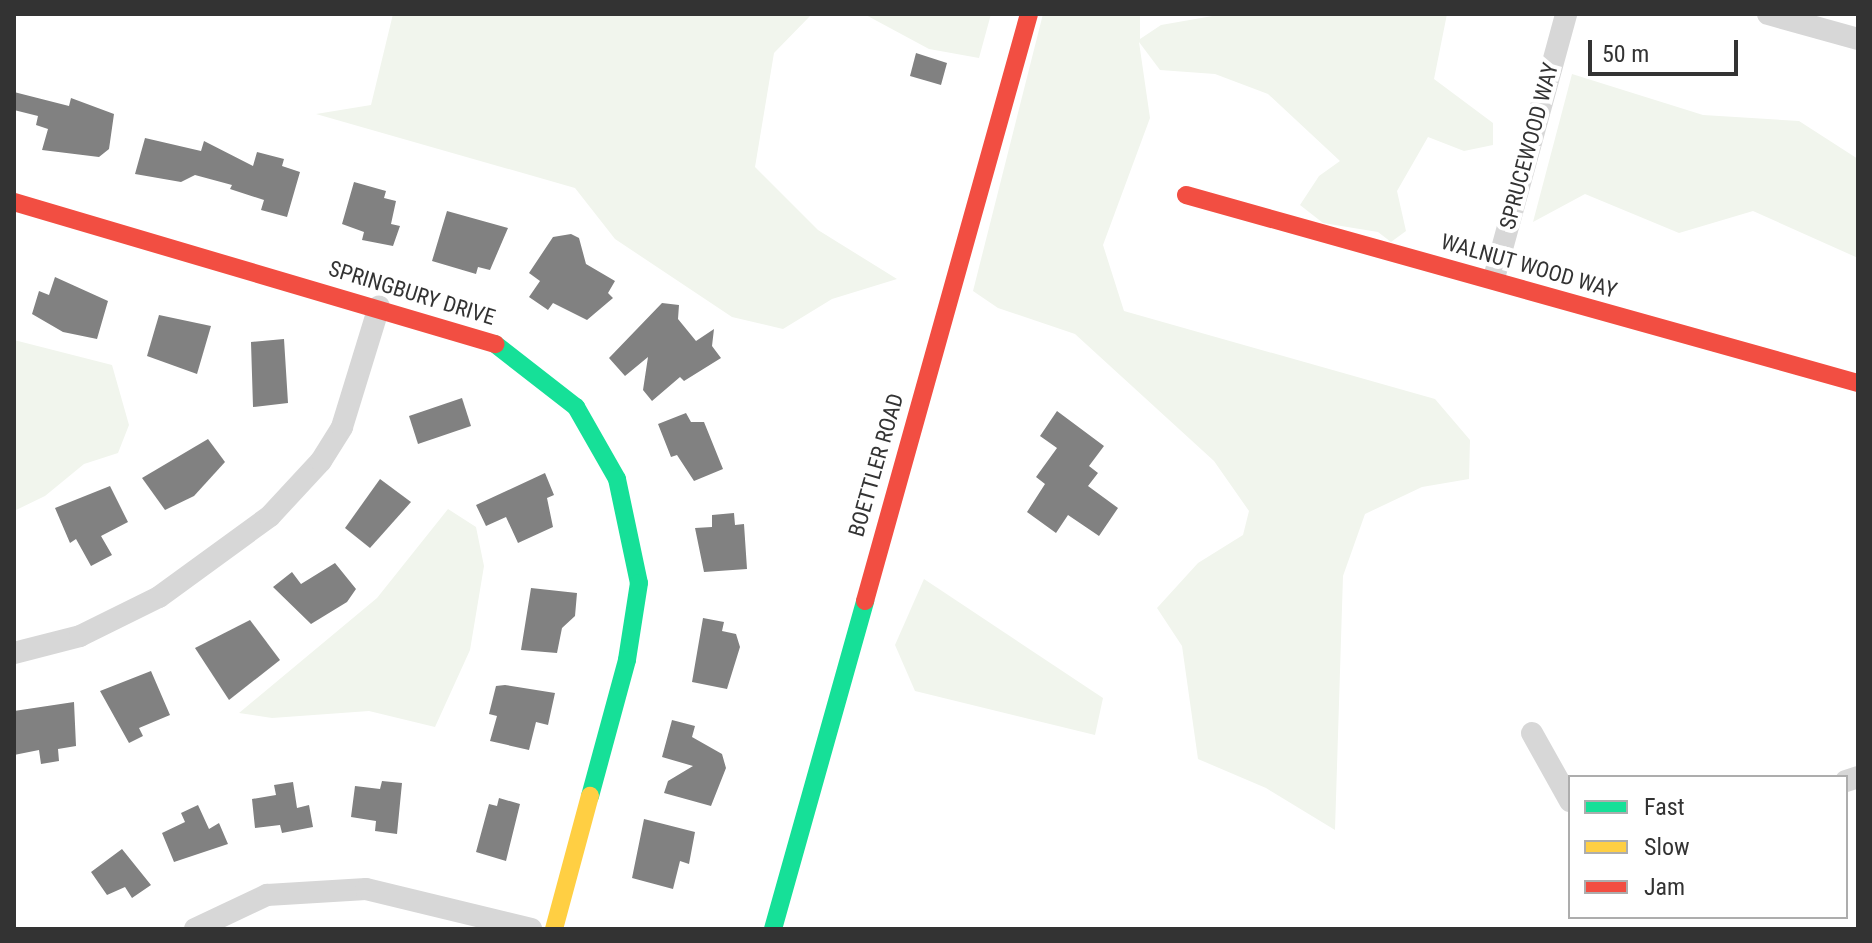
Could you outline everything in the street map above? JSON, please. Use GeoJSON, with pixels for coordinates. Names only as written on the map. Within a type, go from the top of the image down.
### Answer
{"type":"FeatureCollection","features":[{"type":"Feature","properties":{"kind":"street","name":"BOETTLER ROAD"},"geometry":{"type":"LineString","coordinates":[[773,929],[1029,14]]}},
{"type":"Feature","properties":{"kind":"street","name":"SPRUCEWOOD WAY"},"geometry":{"type":"LineString","coordinates":[[1494,278],[1566,14]]}},
{"type":"Feature","properties":{"kind":"street"},"geometry":{"type":"LineString","coordinates":[[1768,14],[1858,39]]}},
{"type":"Feature","properties":{"kind":"street","name":"WALNUT WOOD WAY"},"geometry":{"type":"LineString","coordinates":[[1186,195],[1494,278],[1858,383]]}},
{"type":"Feature","properties":{"kind":"street","name":"SPRINGBURY DRIVE"},"geometry":{"type":"LineString","coordinates":[[14,202],[379,307],[496,344],[537,372],[596,435],[631,526],[639,583],[627,660],[554,929]]}},
{"type":"Feature","properties":{"kind":"street"},"geometry":{"type":"LineString","coordinates":[[14,653],[80,636],[159,597],[270,516],[321,461],[342,427],[379,307]]}},
{"type":"Feature","properties":{"kind":"street"},"geometry":{"type":"LineString","coordinates":[[1532,733],[1568,797]]}},
{"type":"Feature","properties":{"kind":"street"},"geometry":{"type":"LineString","coordinates":[[195,929],[267,895],[366,889],[531,929]]}},
{"type":"Feature","properties":{"kind":"shaded area"},"geometry":{"type":"Polygon","coordinates":[[[393,14],[812,14],[774,53],[755,167],[818,230],[897,279],[832,299],[783,329],[732,317],[615,239],[575,188],[316,114],[371,105],[393,14]]]}},
{"type":"Feature","properties":{"kind":"shaded area"},"geometry":{"type":"Polygon","coordinates":[[[864,14],[991,14],[979,58],[929,49],[864,14]]]}},
{"type":"Feature","properties":{"kind":"shaded area"},"geometry":{"type":"Polygon","coordinates":[[[1043,14],[1134,14],[1140,16],[1140,39],[1161,25],[1224,14],[1447,14],[1434,79],[1493,123],[1493,145],[1464,151],[1428,137],[1397,191],[1406,231],[1391,242],[1378,232],[1323,223],[1300,205],[1319,176],[1340,161],[1268,94],[1215,74],[1160,70],[1139,42],[1150,118],[1103,245],[1124,311],[1435,399],[1470,440],[1469,479],[1422,487],[1365,514],[1343,576],[1335,830],[1266,788],[1198,759],[1182,646],[1157,608],[1198,563],[1243,535],[1249,511],[1214,461],[1075,334],[998,308],[973,291],[1043,14]]]}},
{"type":"Feature","properties":{"kind":"shaded area"},"geometry":{"type":"Polygon","coordinates":[[[1572,74],[1703,115],[1799,121],[1858,159],[1858,258],[1753,211],[1679,233],[1585,194],[1533,222],[1572,74]]]}},
{"type":"Feature","properties":{"kind":"shaded area"},"geometry":{"type":"Polygon","coordinates":[[[14,340],[112,365],[129,425],[118,453],[84,464],[45,496],[14,511],[14,340]]]}},
{"type":"Feature","properties":{"kind":"shaded area"},"geometry":{"type":"Polygon","coordinates":[[[448,509],[476,527],[484,566],[470,650],[435,727],[369,711],[272,718],[239,713],[377,598],[448,509]]]}},
{"type":"Feature","properties":{"kind":"shaded area"},"geometry":{"type":"Polygon","coordinates":[[[924,579],[1103,698],[1095,735],[915,691],[895,645],[924,579]]]}},
{"type":"Feature","properties":{"kind":"building"},"geometry":{"type":"Polygon","coordinates":[[[916,53],[947,63],[941,85],[910,76],[916,53]]]}},
{"type":"Feature","properties":{"kind":"building"},"geometry":{"type":"Polygon","coordinates":[[[14,92],[69,106],[71,98],[114,114],[109,149],[99,157],[42,150],[48,129],[36,125],[38,116],[14,110],[14,92]]]}},
{"type":"Feature","properties":{"kind":"building"},"geometry":{"type":"Polygon","coordinates":[[[145,138],[201,151],[204,141],[253,166],[257,152],[284,159],[282,166],[300,172],[287,217],[261,210],[264,200],[230,189],[232,185],[195,175],[181,182],[135,174],[145,138]]]}},
{"type":"Feature","properties":{"kind":"building"},"geometry":{"type":"Polygon","coordinates":[[[354,182],[386,191],[384,198],[396,201],[391,224],[400,226],[393,246],[362,240],[364,232],[342,224],[354,182]]]}},
{"type":"Feature","properties":{"kind":"building"},"geometry":{"type":"Polygon","coordinates":[[[447,211],[508,228],[490,270],[478,267],[476,274],[432,261],[447,211]]]}},
{"type":"Feature","properties":{"kind":"building"},"geometry":{"type":"Polygon","coordinates":[[[571,234],[579,238],[586,264],[615,281],[608,293],[613,298],[587,320],[553,303],[548,310],[529,297],[540,281],[529,273],[553,237],[571,234]]]}},
{"type":"Feature","properties":{"kind":"building"},"geometry":{"type":"Polygon","coordinates":[[[55,277],[108,301],[97,339],[63,332],[32,314],[39,291],[49,295],[55,277]]]}},
{"type":"Feature","properties":{"kind":"building"},"geometry":{"type":"Polygon","coordinates":[[[662,303],[679,305],[678,319],[696,341],[714,329],[712,346],[721,358],[684,381],[680,377],[652,401],[643,390],[648,357],[625,376],[609,358],[662,303]]]}},
{"type":"Feature","properties":{"kind":"building"},"geometry":{"type":"Polygon","coordinates":[[[159,315],[211,326],[197,374],[147,356],[159,315]]]}},
{"type":"Feature","properties":{"kind":"building"},"geometry":{"type":"Polygon","coordinates":[[[284,339],[288,403],[253,407],[251,342],[284,339]]]}},
{"type":"Feature","properties":{"kind":"building"},"geometry":{"type":"Polygon","coordinates":[[[462,398],[471,426],[418,444],[409,416],[462,398]]]}},
{"type":"Feature","properties":{"kind":"building"},"geometry":{"type":"Polygon","coordinates":[[[1057,411],[1104,446],[1089,466],[1098,473],[1088,486],[1118,508],[1099,536],[1068,515],[1056,533],[1027,512],[1045,484],[1036,477],[1057,448],[1040,436],[1057,411]]]}},
{"type":"Feature","properties":{"kind":"building"},"geometry":{"type":"Polygon","coordinates":[[[686,413],[691,422],[704,422],[723,469],[694,481],[677,455],[671,457],[658,424],[686,413]]]}},
{"type":"Feature","properties":{"kind":"building"},"geometry":{"type":"Polygon","coordinates":[[[208,439],[225,462],[194,496],[165,510],[142,478],[208,439]]]}},
{"type":"Feature","properties":{"kind":"building"},"geometry":{"type":"Polygon","coordinates":[[[545,473],[554,495],[547,498],[553,527],[518,543],[506,517],[486,526],[476,505],[545,473]]]}},
{"type":"Feature","properties":{"kind":"building"},"geometry":{"type":"Polygon","coordinates":[[[380,479],[411,502],[370,548],[345,528],[380,479]]]}},
{"type":"Feature","properties":{"kind":"building"},"geometry":{"type":"Polygon","coordinates":[[[110,486],[128,522],[101,536],[112,555],[91,566],[76,539],[70,543],[55,508],[110,486]]]}},
{"type":"Feature","properties":{"kind":"building"},"geometry":{"type":"Polygon","coordinates":[[[734,513],[735,525],[744,524],[747,569],[704,572],[695,528],[712,527],[712,515],[734,513]]]}},
{"type":"Feature","properties":{"kind":"building"},"geometry":{"type":"Polygon","coordinates":[[[335,563],[356,589],[347,602],[311,624],[273,587],[292,572],[301,584],[335,563]]]}},
{"type":"Feature","properties":{"kind":"building"},"geometry":{"type":"Polygon","coordinates":[[[531,588],[577,593],[575,616],[562,628],[557,653],[521,650],[531,588]]]}},
{"type":"Feature","properties":{"kind":"building"},"geometry":{"type":"Polygon","coordinates":[[[703,618],[724,622],[722,631],[736,634],[740,647],[727,689],[692,682],[703,618]]]}},
{"type":"Feature","properties":{"kind":"building"},"geometry":{"type":"Polygon","coordinates":[[[250,620],[280,660],[229,700],[195,648],[250,620]]]}},
{"type":"Feature","properties":{"kind":"building"},"geometry":{"type":"Polygon","coordinates":[[[151,671],[170,715],[139,728],[143,736],[129,743],[100,691],[151,671]]]}},
{"type":"Feature","properties":{"kind":"building"},"geometry":{"type":"Polygon","coordinates":[[[496,686],[555,693],[548,725],[536,722],[529,750],[490,741],[497,716],[489,714],[496,686]]]}},
{"type":"Feature","properties":{"kind":"building"},"geometry":{"type":"Polygon","coordinates":[[[74,702],[76,746],[58,749],[59,761],[41,764],[39,750],[14,755],[14,711],[74,702]]]}},
{"type":"Feature","properties":{"kind":"building"},"geometry":{"type":"Polygon","coordinates":[[[672,720],[695,726],[692,737],[722,754],[726,768],[711,806],[664,793],[668,781],[693,766],[662,757],[672,720]]]}},
{"type":"Feature","properties":{"kind":"building"},"geometry":{"type":"Polygon","coordinates":[[[382,781],[402,783],[397,834],[375,831],[376,821],[351,817],[355,786],[380,789],[382,781]]]}},
{"type":"Feature","properties":{"kind":"building"},"geometry":{"type":"Polygon","coordinates":[[[293,782],[297,808],[309,805],[313,827],[282,833],[280,825],[255,828],[252,799],[276,795],[274,785],[293,782]]]}},
{"type":"Feature","properties":{"kind":"building"},"geometry":{"type":"Polygon","coordinates":[[[499,798],[520,804],[506,861],[476,852],[489,804],[497,806],[499,798]]]}},
{"type":"Feature","properties":{"kind":"building"},"geometry":{"type":"Polygon","coordinates":[[[198,805],[209,829],[219,823],[228,844],[174,862],[162,833],[185,822],[181,813],[198,805]]]}},
{"type":"Feature","properties":{"kind":"building"},"geometry":{"type":"Polygon","coordinates":[[[644,819],[695,832],[689,864],[680,861],[673,889],[632,878],[644,819]]]}},
{"type":"Feature","properties":{"kind":"building"},"geometry":{"type":"Polygon","coordinates":[[[122,849],[151,885],[132,898],[125,887],[107,895],[91,872],[122,849]]]}},
{"type":"Feature","properties":{"kind":"traffic: fast"},"geometry":{"type":"LineString","coordinates":[[495,344],[576,407],[617,479],[639,583],[627,660],[590,796]]}},
{"type":"Feature","properties":{"kind":"traffic: fast"},"geometry":{"type":"LineString","coordinates":[[773,929],[865,601]]}},
{"type":"Feature","properties":{"kind":"traffic: slow"},"geometry":{"type":"LineString","coordinates":[[554,929],[590,796]]}},
{"type":"Feature","properties":{"kind":"traffic: jam"},"geometry":{"type":"LineString","coordinates":[[865,601],[1029,14]]}},
{"type":"Feature","properties":{"kind":"traffic: jam"},"geometry":{"type":"LineString","coordinates":[[1186,195],[1858,383]]}},
{"type":"Feature","properties":{"kind":"traffic: jam"},"geometry":{"type":"LineString","coordinates":[[14,202],[495,344]]}}]}
